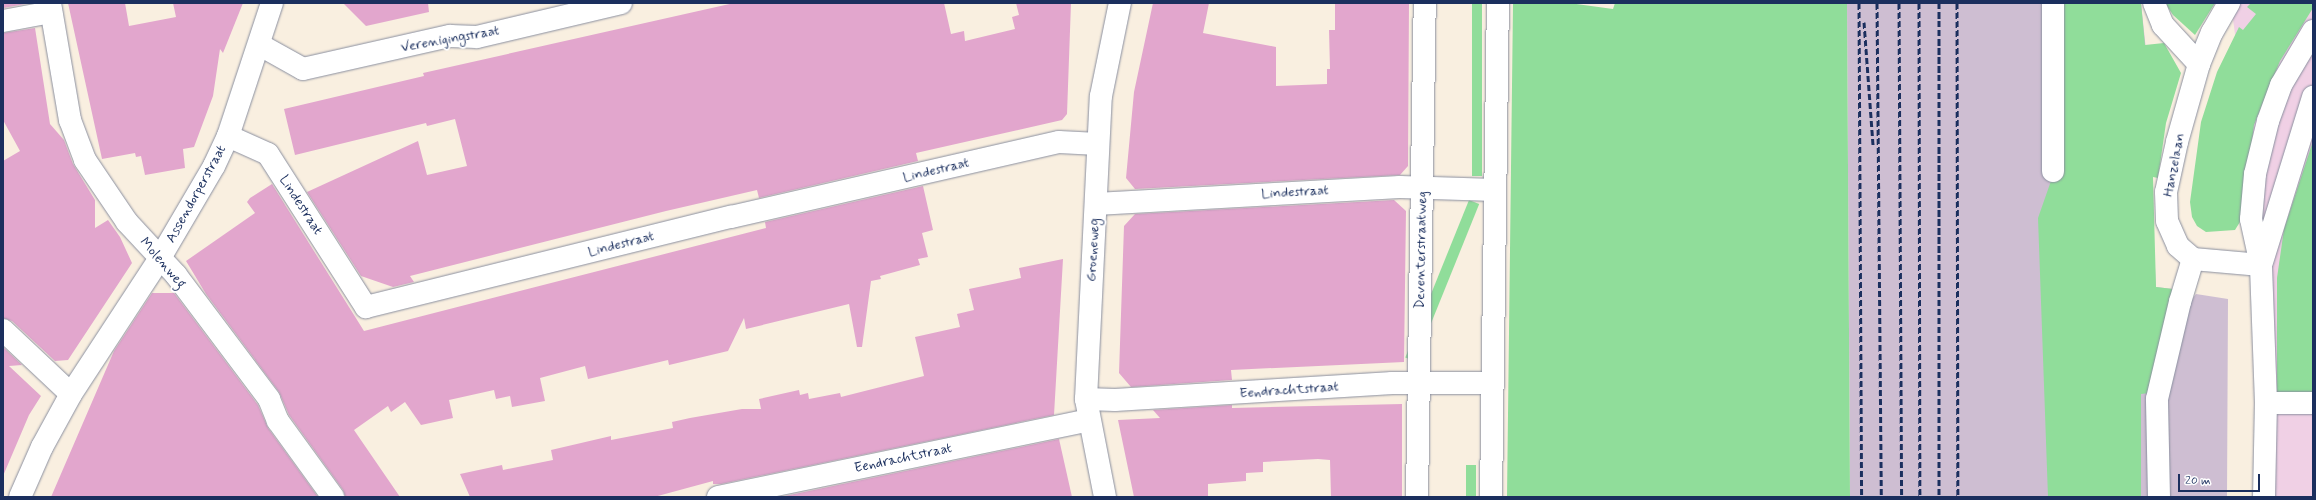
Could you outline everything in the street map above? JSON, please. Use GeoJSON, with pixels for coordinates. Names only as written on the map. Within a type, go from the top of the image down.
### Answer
{"type":"FeatureCollection","features":[{"type":"Feature","properties":{"kind":"street","name":"Assendorperstraat"},"geometry":{"type":"LineString","coordinates":[[20,497],[42,447],[71,394],[160,258],[214,166],[228,136],[260,46],[272,3]]}},
{"type":"Feature","properties":{"kind":"street","name":"Verenigingstraat"},"geometry":{"type":"LineString","coordinates":[[260,46],[303,69],[450,36],[477,36],[621,3]]}},
{"type":"Feature","properties":{"kind":"street","name":"Groeneweg"},"geometry":{"type":"LineString","coordinates":[[1105,497],[1087,409],[1101,96],[1120,3]]}},
{"type":"Feature","properties":{"kind":"street","name":"Deventerstraatweg"},"geometry":{"type":"LineString","coordinates":[[1417,497],[1425,3]]}},
{"type":"Feature","properties":{"kind":"street"},"geometry":{"type":"LineString","coordinates":[[1491,497],[1498,3]]}},
{"type":"Feature","properties":{"kind":"street"},"geometry":{"type":"LineString","coordinates":[[2053,3],[2053,171]]}},
{"type":"Feature","properties":{"kind":"street"},"geometry":{"type":"LineString","coordinates":[[2154,3],[2163,25],[2199,64]]}},
{"type":"Feature","properties":{"kind":"street","name":"Hanzelaan"},"geometry":{"type":"LineString","coordinates":[[2193,259],[2178,246],[2167,221],[2166,192],[2177,142],[2199,64],[2212,32],[2230,3]]}},
{"type":"Feature","properties":{"kind":"street"},"geometry":{"type":"LineString","coordinates":[[3,21],[50,8]]}},
{"type":"Feature","properties":{"kind":"street","name":"Molenweg"},"geometry":{"type":"LineString","coordinates":[[50,8],[70,120],[85,160],[127,222],[176,275],[269,399],[278,421],[333,497]]}},
{"type":"Feature","properties":{"kind":"street"},"geometry":{"type":"LineString","coordinates":[[2264,497],[2266,403],[2261,265],[2252,219],[2255,174],[2268,121],[2281,85],[2313,31]]}},
{"type":"Feature","properties":{"kind":"street"},"geometry":{"type":"LineString","coordinates":[[2261,265],[2313,97]]}},
{"type":"Feature","properties":{"kind":"street","name":"Lindestraat"},"geometry":{"type":"LineString","coordinates":[[228,136],[268,154],[366,307],[731,217],[1052,143],[1098,144]]}},
{"type":"Feature","properties":{"kind":"street","name":"Lindestraat"},"geometry":{"type":"LineString","coordinates":[[1096,204],[1423,187],[1495,190]]}},
{"type":"Feature","properties":{"kind":"street"},"geometry":{"type":"LineString","coordinates":[[2159,497],[2157,398],[2180,302],[2193,259],[2261,265]]}},
{"type":"Feature","properties":{"kind":"street"},"geometry":{"type":"LineString","coordinates":[[3,330],[71,394]]}},
{"type":"Feature","properties":{"kind":"street","name":"Eendrachtstraat"},"geometry":{"type":"LineString","coordinates":[[718,497],[1087,409],[1115,400],[1419,382],[1493,383]]}},
{"type":"Feature","properties":{"kind":"street"},"geometry":{"type":"LineString","coordinates":[[2266,403],[2313,403]]}},
{"type":"Feature","properties":{"kind":"street"},"geometry":{"type":"LineString","coordinates":[[3,495],[7,497]]}},
{"type":"Feature","properties":{"kind":"shaded area"},"geometry":{"type":"Polygon","coordinates":[[[1847,3],[2141,3],[2154,126],[2152,209],[2156,287],[2173,289],[2189,303],[2196,294],[2228,299],[2227,497],[1850,497],[1847,3]]]}},
{"type":"Feature","properties":{"kind":"shaded area"},"geometry":{"type":"Polygon","coordinates":[[[2231,3],[2313,3],[2313,497],[2258,497],[2261,240],[2231,3]]]}},
{"type":"Feature","properties":{"kind":"green space"},"geometry":{"type":"Polygon","coordinates":[[[1472,3],[1482,3],[1482,176],[1472,176],[1472,3]]]}},
{"type":"Feature","properties":{"kind":"green space"},"geometry":{"type":"Polygon","coordinates":[[[1513,3],[1569,3],[1613,9],[1615,3],[1847,3],[1850,497],[1507,497],[1513,3]]]}},
{"type":"Feature","properties":{"kind":"green space"},"geometry":{"type":"Polygon","coordinates":[[[2062,3],[2141,3],[2145,45],[2164,43],[2181,73],[2166,123],[2158,178],[2153,177],[2156,287],[2173,289],[2150,393],[2141,394],[2141,497],[2048,497],[2038,218],[2052,178],[2062,3]]]}},
{"type":"Feature","properties":{"kind":"green space"},"geometry":{"type":"Polygon","coordinates":[[[2165,3],[2215,3],[2195,35],[2173,15],[2165,3]]]}},
{"type":"Feature","properties":{"kind":"green space"},"geometry":{"type":"Polygon","coordinates":[[[2251,3],[2313,3],[2313,8],[2280,61],[2254,125],[2243,217],[2235,230],[2206,232],[2197,226],[2192,217],[2190,202],[2201,122],[2217,72],[2239,27],[2243,30],[2256,14],[2247,7],[2251,3]]]}},
{"type":"Feature","properties":{"kind":"green space"},"geometry":{"type":"Polygon","coordinates":[[[2313,141],[2313,397],[2277,392],[2277,278],[2284,229],[2313,141]]]}},
{"type":"Feature","properties":{"kind":"green space"},"geometry":{"type":"Polygon","coordinates":[[[1469,200],[1479,204],[1416,362],[1405,358],[1469,200]]]}},
{"type":"Feature","properties":{"kind":"green space"},"geometry":{"type":"Polygon","coordinates":[[[1466,465],[1476,465],[1476,497],[1466,497],[1466,465]]]}},
{"type":"Feature","properties":{"kind":"building"},"geometry":{"type":"Polygon","coordinates":[[[3,3],[31,3],[3,8],[3,3]]]}},
{"type":"Feature","properties":{"kind":"building"},"geometry":{"type":"Polygon","coordinates":[[[68,3],[125,3],[129,26],[176,17],[173,3],[243,3],[223,53],[220,49],[213,96],[194,147],[183,149],[185,168],[145,175],[141,156],[136,157],[135,153],[102,159],[68,3]]]}},
{"type":"Feature","properties":{"kind":"building"},"geometry":{"type":"Polygon","coordinates":[[[343,3],[428,3],[429,12],[366,26],[343,3]]]}},
{"type":"Feature","properties":{"kind":"building"},"geometry":{"type":"Polygon","coordinates":[[[734,3],[944,3],[951,34],[964,31],[965,41],[1015,29],[1012,17],[1019,15],[1016,3],[1071,3],[1067,114],[1062,120],[916,153],[918,161],[759,198],[757,190],[666,211],[410,276],[414,282],[393,287],[361,276],[307,192],[418,141],[427,175],[467,166],[455,119],[427,126],[426,123],[295,155],[284,109],[424,76],[423,73],[734,3]]]}},
{"type":"Feature","properties":{"kind":"building"},"geometry":{"type":"Polygon","coordinates":[[[1153,3],[1209,3],[1203,33],[1276,47],[1276,86],[1327,84],[1327,69],[1330,69],[1329,30],[1335,30],[1335,3],[1409,3],[1408,166],[1400,175],[1135,189],[1126,178],[1134,92],[1153,3]]]}},
{"type":"Feature","properties":{"kind":"building"},"geometry":{"type":"Polygon","coordinates":[[[35,28],[50,124],[64,140],[73,164],[95,200],[95,228],[108,220],[120,237],[132,263],[68,360],[55,361],[12,321],[3,318],[3,161],[20,151],[3,120],[3,33],[35,28]]]}},
{"type":"Feature","properties":{"kind":"building"},"geometry":{"type":"Polygon","coordinates":[[[272,184],[364,331],[766,228],[765,222],[923,186],[933,230],[922,233],[928,257],[918,259],[920,265],[880,276],[881,279],[871,281],[862,347],[857,347],[849,304],[746,329],[744,318],[728,351],[669,365],[668,360],[588,379],[585,366],[540,378],[545,401],[512,407],[510,396],[496,399],[494,390],[449,400],[453,418],[421,425],[405,402],[391,412],[388,406],[354,430],[400,497],[345,497],[343,490],[289,415],[279,392],[206,294],[186,261],[255,213],[247,202],[250,198],[272,184]]]}},
{"type":"Feature","properties":{"kind":"building"},"geometry":{"type":"Polygon","coordinates":[[[1394,200],[1406,211],[1404,362],[1231,370],[1232,380],[1131,387],[1119,373],[1124,226],[1135,214],[1394,200]]]}},
{"type":"Feature","properties":{"kind":"building"},"geometry":{"type":"Polygon","coordinates":[[[1063,259],[1054,415],[721,484],[713,484],[713,481],[654,497],[470,497],[460,474],[502,465],[503,470],[553,460],[551,450],[611,436],[611,440],[673,428],[672,422],[690,418],[742,409],[761,409],[759,399],[799,390],[800,395],[808,393],[809,399],[840,393],[841,397],[924,376],[915,337],[960,327],[957,314],[974,310],[969,289],[1021,278],[1019,268],[1063,259]]]}},
{"type":"Feature","properties":{"kind":"building"},"geometry":{"type":"Polygon","coordinates":[[[152,293],[174,293],[258,405],[268,428],[318,497],[51,497],[114,351],[152,293]]]}},
{"type":"Feature","properties":{"kind":"building"},"geometry":{"type":"Polygon","coordinates":[[[3,347],[22,365],[9,366],[41,396],[29,415],[3,476],[3,347]]]}},
{"type":"Feature","properties":{"kind":"building"},"geometry":{"type":"Polygon","coordinates":[[[1402,404],[1402,497],[1331,497],[1330,460],[1318,459],[1263,462],[1263,472],[1246,473],[1246,481],[1208,484],[1208,497],[1134,497],[1118,420],[1160,418],[1153,410],[1232,405],[1232,408],[1402,404]]]}},
{"type":"Feature","properties":{"kind":"building"},"geometry":{"type":"Polygon","coordinates":[[[1059,439],[1072,497],[780,497],[1059,439]]]}},
{"type":"Feature","properties":{"kind":"railway"},"geometry":{"type":"LineString","coordinates":[[1859,3],[1862,497]]}},
{"type":"Feature","properties":{"kind":"railway"},"geometry":{"type":"LineString","coordinates":[[1877,3],[1881,497]]}},
{"type":"Feature","properties":{"kind":"railway"},"geometry":{"type":"LineString","coordinates":[[1899,3],[1902,497]]}},
{"type":"Feature","properties":{"kind":"railway"},"geometry":{"type":"LineString","coordinates":[[1919,3],[1920,497]]}},
{"type":"Feature","properties":{"kind":"railway"},"geometry":{"type":"LineString","coordinates":[[1939,3],[1939,497]]}},
{"type":"Feature","properties":{"kind":"railway"},"geometry":{"type":"LineString","coordinates":[[1957,3],[1958,497]]}},
{"type":"Feature","properties":{"kind":"railway"},"geometry":{"type":"LineString","coordinates":[[1864,22],[1873,145]]}}]}
